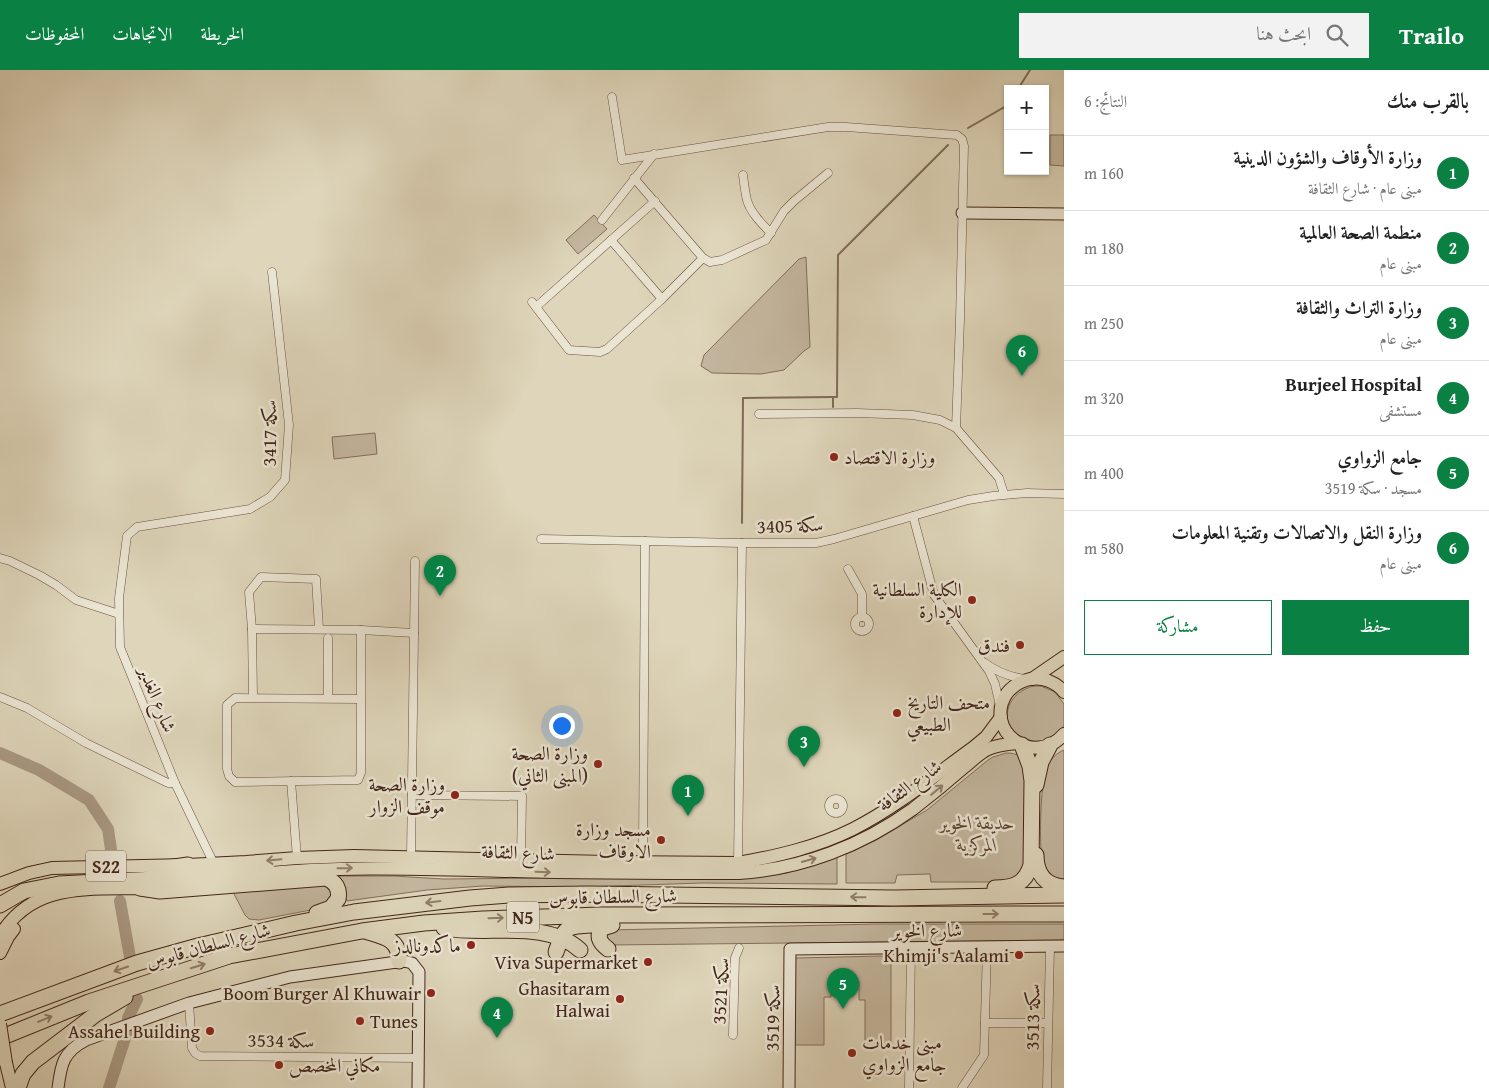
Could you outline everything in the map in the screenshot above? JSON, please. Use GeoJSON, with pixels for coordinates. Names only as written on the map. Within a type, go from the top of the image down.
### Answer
{"type":"FeatureCollection","features":[{"type":"Feature","properties":{"kind":"highway"},"geometry":{"type":"LineString","coordinates":[[1056,743],[1042,762],[1037,779],[1036,864],[1041,876],[1046,881],[1064,887]]}},
{"type":"Feature","properties":{"kind":"highway"},"geometry":{"type":"LineString","coordinates":[[894,898],[911,891],[920,890],[1008,888],[1015,886],[1026,877],[1032,864],[1032,781],[1030,766],[1020,744]]}},
{"type":"Feature","properties":{"kind":"highway"},"geometry":{"type":"LineString","coordinates":[[175,878],[184,874],[209,872],[213,869],[214,864]]}},
{"type":"Feature","properties":{"kind":"highway"},"geometry":{"type":"LineString","coordinates":[[0,896],[26,883],[48,877],[152,870],[188,865]]}},
{"type":"Feature","properties":{"kind":"highway"},"geometry":{"type":"LineString","coordinates":[[0,905],[24,891],[70,882],[175,878],[253,871],[269,872]]}},
{"type":"Feature","properties":{"kind":"highway"},"geometry":{"type":"LineString","coordinates":[[140,888],[160,891],[322,877],[333,881],[339,895],[334,906],[305,917],[296,923]]}},
{"type":"Feature","properties":{"kind":"highway","name":"شارع السلطان قابوس"},"geometry":{"type":"LineString","coordinates":[[0,1014],[137,963],[198,946],[296,923],[354,912],[470,898],[509,895],[589,894],[894,898],[1064,895]]}},
{"type":"Feature","properties":{"kind":"highway","name":"شارع السلطان قابوس"},"geometry":{"type":"LineString","coordinates":[[0,1038],[89,1002],[229,956],[362,931],[424,922],[600,915],[1064,914]]}},
{"type":"Feature","properties":{"kind":"highway"},"geometry":{"type":"LineString","coordinates":[[556,952],[566,929],[574,926],[732,923],[851,915]]}},
{"type":"Feature","properties":{"kind":"highway"},"geometry":{"type":"LineString","coordinates":[[424,922],[450,929],[535,931],[561,937],[574,944],[580,950]]}},
{"type":"Feature","properties":{"kind":"highway"},"geometry":{"type":"LineString","coordinates":[[608,949],[602,945],[599,939],[599,932],[602,928],[612,925]]}},
{"type":"Feature","properties":{"kind":"highway"},"geometry":{"type":"LineString","coordinates":[[362,931],[384,937],[393,942],[406,962]]}},
{"type":"Feature","properties":{"kind":"highway"},"geometry":{"type":"LineString","coordinates":[[18,1088],[23,1074],[33,1062],[96,1014],[138,990],[149,981]]}},
{"type":"Feature","properties":{"kind":"main road","name":"شارع الثقافة"},"geometry":{"type":"LineString","coordinates":[[214,864],[354,856],[522,861],[738,863],[778,856],[840,835],[889,809],[986,737],[1001,714],[1003,702],[1011,689],[1064,657]]}},
{"type":"Feature","properties":{"kind":"main road"},"geometry":{"type":"LineString","coordinates":[[1029,679],[1048,680],[1064,692]]}},
{"type":"Feature","properties":{"kind":"main road"},"geometry":{"type":"LineString","coordinates":[[1001,714],[1006,732],[1020,744]]}},
{"type":"Feature","properties":{"kind":"main road"},"geometry":{"type":"LineString","coordinates":[[1056,743],[1064,734]]}},
{"type":"Feature","properties":{"kind":"main road","name":"شارع الثقافة"},"geometry":{"type":"LineString","coordinates":[[0,936],[15,916],[38,900],[65,891],[180,886],[269,872],[396,868],[608,873],[739,873],[776,869],[843,849],[898,819],[987,749],[1004,744],[1020,744],[1036,748],[1056,743]]}},
{"type":"Feature","properties":{"kind":"main road"},"geometry":{"type":"LineString","coordinates":[[663,873],[732,870],[736,868],[738,863],[746,868],[776,869]]}},
{"type":"Feature","properties":{"kind":"main road","name":"S22"},"geometry":{"type":"LineString","coordinates":[[0,884],[29,873],[52,868],[214,864]]}},
{"type":"Feature","properties":{"kind":"main road"},"geometry":{"type":"LineString","coordinates":[[0,953],[13,930],[24,918],[38,908],[68,894],[100,889]]}},
{"type":"Feature","properties":{"kind":"main road"},"geometry":{"type":"LineString","coordinates":[[0,1024],[12,1088]]}},
{"type":"Feature","properties":{"kind":"street"},"geometry":{"type":"LineString","coordinates":[[612,97],[622,160],[828,127],[957,134],[962,138],[964,146],[956,428]]}},
{"type":"Feature","properties":{"kind":"street"},"geometry":{"type":"LineString","coordinates":[[602,220],[654,154]]}},
{"type":"Feature","properties":{"kind":"street"},"geometry":{"type":"LineString","coordinates":[[634,178],[703,258],[710,262],[722,260],[766,240],[784,211],[828,173]]}},
{"type":"Feature","properties":{"kind":"street"},"geometry":{"type":"LineString","coordinates":[[743,175],[746,199],[761,224],[771,233]]}},
{"type":"Feature","properties":{"kind":"street"},"geometry":{"type":"LineString","coordinates":[[655,201],[534,304],[569,350],[600,352],[607,350],[703,258]]}},
{"type":"Feature","properties":{"kind":"street"},"geometry":{"type":"LineString","coordinates":[[962,213],[1064,214]]}},
{"type":"Feature","properties":{"kind":"street"},"geometry":{"type":"LineString","coordinates":[[611,240],[662,299]]}},
{"type":"Feature","properties":{"kind":"street","name":"سكة 3417"},"geometry":{"type":"LineString","coordinates":[[127,536],[137,527],[250,509],[270,497],[285,480],[288,425],[272,272]]}},
{"type":"Feature","properties":{"kind":"street"},"geometry":{"type":"LineString","coordinates":[[759,414],[857,413],[913,415],[940,420],[956,428],[999,478],[1004,494]]}},
{"type":"Feature","properties":{"kind":"street","name":"سكة 3405"},"geometry":{"type":"LineString","coordinates":[[541,539],[816,543],[968,500],[1004,494],[1064,494]]}},
{"type":"Feature","properties":{"kind":"street"},"geometry":{"type":"LineString","coordinates":[[913,516],[934,595],[982,660],[995,684],[1001,714]]}},
{"type":"Feature","properties":{"kind":"street","name":"شارع الغدير"},"geometry":{"type":"LineString","coordinates":[[127,536],[120,598],[120,648],[175,783],[214,864]]}},
{"type":"Feature","properties":{"kind":"street"},"geometry":{"type":"LineString","coordinates":[[642,848],[645,541]]}},
{"type":"Feature","properties":{"kind":"street"},"geometry":{"type":"LineString","coordinates":[[738,863],[742,543]]}},
{"type":"Feature","properties":{"kind":"street"},"geometry":{"type":"LineString","coordinates":[[0,558],[40,575],[76,600],[120,614]]}},
{"type":"Feature","properties":{"kind":"street"},"geometry":{"type":"LineString","coordinates":[[411,857],[415,562]]}},
{"type":"Feature","properties":{"kind":"street"},"geometry":{"type":"LineString","coordinates":[[848,569],[862,594],[862,617]]}},
{"type":"Feature","properties":{"kind":"street"},"geometry":{"type":"LineString","coordinates":[[253,698],[252,629],[249,592],[261,577],[316,579],[319,629]]}},
{"type":"Feature","properties":{"kind":"street"},"geometry":{"type":"LineString","coordinates":[[252,629],[361,630],[414,633]]}},
{"type":"Feature","properties":{"kind":"street"},"geometry":{"type":"LineString","coordinates":[[361,630],[361,699],[361,773],[358,780],[235,782],[230,776],[227,769],[227,705],[234,698],[361,699]]}},
{"type":"Feature","properties":{"kind":"street"},"geometry":{"type":"LineString","coordinates":[[328,638],[328,698]]}},
{"type":"Feature","properties":{"kind":"street"},"geometry":{"type":"LineString","coordinates":[[982,660],[1003,674],[1029,679]]}},
{"type":"Feature","properties":{"kind":"street"},"geometry":{"type":"LineString","coordinates":[[0,697],[27,708],[86,743],[168,783],[175,783]]}},
{"type":"Feature","properties":{"kind":"street"},"geometry":{"type":"LineString","coordinates":[[292,781],[297,858]]}},
{"type":"Feature","properties":{"kind":"street"},"geometry":{"type":"LineString","coordinates":[[412,795],[522,796],[522,861]]}},
{"type":"Feature","properties":{"kind":"street","name":"شارع الخوير"},"geometry":{"type":"LineString","coordinates":[[790,949],[1064,946]]}},
{"type":"Feature","properties":{"kind":"street"},"geometry":{"type":"LineString","coordinates":[[962,1088],[984,1055],[987,947]]}},
{"type":"Feature","properties":{"kind":"street","name":"سكة 3513"},"geometry":{"type":"LineString","coordinates":[[1046,1088],[1050,947]]}},
{"type":"Feature","properties":{"kind":"street","name":"سكة 3521"},"geometry":{"type":"LineString","coordinates":[[734,1035],[735,958],[739,948]]}},
{"type":"Feature","properties":{"kind":"street","name":"سكة 3519"},"geometry":{"type":"LineString","coordinates":[[789,1088],[790,949]]}},
{"type":"Feature","properties":{"kind":"street"},"geometry":{"type":"LineString","coordinates":[[909,1088],[911,949]]}},
{"type":"Feature","properties":{"kind":"street"},"geometry":{"type":"LineString","coordinates":[[58,1088],[60,1071],[64,1060],[81,1043],[189,1003],[290,978],[406,962],[419,972],[418,1088]]}},
{"type":"Feature","properties":{"kind":"street","name":"سكة 3534"},"geometry":{"type":"LineString","coordinates":[[189,1003],[192,1048],[200,1056],[418,1058]]}},
{"type":"Feature","properties":{"kind":"street"},"geometry":{"type":"LineString","coordinates":[[985,1023],[1048,1023]]}},
{"type":"Feature","properties":{"kind":"green space"},"geometry":{"type":"Polygon","coordinates":[[[1050,135],[1064,135],[1064,166],[1050,165],[1050,135]]]}},
{"type":"Feature","properties":{"kind":"green space"},"geometry":{"type":"Polygon","coordinates":[[[594,215],[607,229],[578,254],[566,240],[594,215]]]}},
{"type":"Feature","properties":{"kind":"green space"},"geometry":{"type":"Polygon","coordinates":[[[806,257],[810,347],[784,370],[761,374],[712,373],[701,366],[704,355],[799,259],[806,257]]]}},
{"type":"Feature","properties":{"kind":"green space"},"geometry":{"type":"Polygon","coordinates":[[[375,433],[377,454],[334,459],[332,437],[375,433]]]}},
{"type":"Feature","properties":{"kind":"green space"},"geometry":{"type":"Polygon","coordinates":[[[1034,686],[1041,686],[1055,692],[1064,704],[1064,725],[1059,733],[1040,744],[1019,738],[1011,729],[1007,714],[1009,706],[1018,693],[1034,686]]]}},
{"type":"Feature","properties":{"kind":"green space","name":"حديقة الخوير المركزية"},"geometry":{"type":"Polygon","coordinates":[[[1064,750],[1064,883],[1046,876],[1042,857],[1041,806],[1043,783],[1048,765],[1057,754],[1064,750]]]}},
{"type":"Feature","properties":{"kind":"green space","name":"حديقة الخوير المركزية"},"geometry":{"type":"Polygon","coordinates":[[[1006,753],[1018,756],[1026,766],[1026,867],[1019,879],[993,882],[931,882],[930,874],[897,875],[895,883],[846,883],[846,854],[876,840],[927,810],[988,760],[1006,753]]]}},
{"type":"Feature","properties":{"kind":"green space"},"geometry":{"type":"Polygon","coordinates":[[[837,856],[837,884],[702,883],[583,887],[483,886],[427,890],[347,901],[336,876],[394,876],[443,879],[763,876],[787,873],[837,856]]]}},
{"type":"Feature","properties":{"kind":"green space"},"geometry":{"type":"Polygon","coordinates":[[[325,885],[330,890],[331,897],[326,907],[259,920],[249,919],[245,915],[233,892],[325,885]]]}},
{"type":"Feature","properties":{"kind":"green space"},"geometry":{"type":"Polygon","coordinates":[[[877,924],[1064,924],[1064,940],[609,945],[604,933],[609,930],[877,924]]]}},
{"type":"Feature","properties":{"kind":"green space"},"geometry":{"type":"Polygon","coordinates":[[[882,956],[891,964],[891,1046],[865,1046],[865,1000],[859,1000],[859,981],[831,981],[831,997],[824,997],[824,1045],[792,1045],[793,961],[796,958],[882,956]]]}},
{"type":"Feature","properties":{"kind":"waterway"},"geometry":{"type":"LineString","coordinates":[[1021,85],[1030,70]]}},
{"type":"Feature","properties":{"kind":"waterway"},"geometry":{"type":"LineString","coordinates":[[968,128],[1004,107]]}},
{"type":"Feature","properties":{"kind":"waterway"},"geometry":{"type":"LineString","coordinates":[[833,407],[833,397],[837,397],[838,255],[948,145]]}},
{"type":"Feature","properties":{"kind":"waterway"},"geometry":{"type":"LineString","coordinates":[[742,523],[743,398],[833,397]]}},
{"type":"Feature","properties":{"kind":"waterway"},"geometry":{"type":"LineString","coordinates":[[0,753],[39,770],[89,800],[108,829],[113,863]]}},
{"type":"Feature","properties":{"kind":"waterway"},"geometry":{"type":"LineString","coordinates":[[120,901],[131,963]]}},
{"type":"Feature","properties":{"kind":"waterway"},"geometry":{"type":"LineString","coordinates":[[128,1018],[137,999]]}},
{"type":"Feature","properties":{"kind":"waterway"},"geometry":{"type":"LineString","coordinates":[[109,1088],[127,1032]]}},
{"type":"Feature","properties":{"kind":"place","name":"وزارة النقل والاتصالات وتقنية المعلومات"},"geometry":{"type":"Point","coordinates":[1022,376]}},
{"type":"Feature","properties":{"kind":"place","name":"وزارة الاقتصاد"},"geometry":{"type":"Point","coordinates":[834,457]}},
{"type":"Feature","properties":{"kind":"place","name":"منطمة الصحة العالمية"},"geometry":{"type":"Point","coordinates":[440,596]}},
{"type":"Feature","properties":{"kind":"place","name":"الكلية السلطانية للإدارة"},"geometry":{"type":"Point","coordinates":[972,600]}},
{"type":"Feature","properties":{"kind":"place","name":"فندق"},"geometry":{"type":"Point","coordinates":[1020,645]}},
{"type":"Feature","properties":{"kind":"place","name":"متحف التاريخ الطبيعي"},"geometry":{"type":"Point","coordinates":[897,713]}},
{"type":"Feature","properties":{"kind":"place","name":"وزارة الصحة (المبنى الثاني)"},"geometry":{"type":"Point","coordinates":[598,764]}},
{"type":"Feature","properties":{"kind":"place","name":"وزارة التراث والثقافة"},"geometry":{"type":"Point","coordinates":[804,767]}},
{"type":"Feature","properties":{"kind":"place","name":"وزارة الصحة موقف الزوار"},"geometry":{"type":"Point","coordinates":[455,795]}},
{"type":"Feature","properties":{"kind":"place","name":"وزارة الأوقاف والشؤون الدينية"},"geometry":{"type":"Point","coordinates":[688,816]}},
{"type":"Feature","properties":{"kind":"place","name":"مسجد وزارة الاوقاف"},"geometry":{"type":"Point","coordinates":[661,840]}},
{"type":"Feature","properties":{"kind":"place","name":"ماكدونالدز"},"geometry":{"type":"Point","coordinates":[471,945]}},
{"type":"Feature","properties":{"kind":"place","name":"Khimji's Aalami"},"geometry":{"type":"Point","coordinates":[1019,955]}},
{"type":"Feature","properties":{"kind":"place","name":"Viva Supermarket"},"geometry":{"type":"Point","coordinates":[648,962]}},
{"type":"Feature","properties":{"kind":"place","name":"Boom Burger Al Khuwair"},"geometry":{"type":"Point","coordinates":[431,993]}},
{"type":"Feature","properties":{"kind":"place","name":"Ghasitaram Halwai"},"geometry":{"type":"Point","coordinates":[620,999]}},
{"type":"Feature","properties":{"kind":"place","name":"جامع الزواوي"},"geometry":{"type":"Point","coordinates":[843,1009]}},
{"type":"Feature","properties":{"kind":"place","name":"Tunes"},"geometry":{"type":"Point","coordinates":[360,1021]}},
{"type":"Feature","properties":{"kind":"place","name":"Assahel Building"},"geometry":{"type":"Point","coordinates":[210,1031]}},
{"type":"Feature","properties":{"kind":"place","name":"Burjeel Hospital"},"geometry":{"type":"Point","coordinates":[497,1038]}},
{"type":"Feature","properties":{"kind":"place","name":"مبنى خدمات جامع الزواوي"},"geometry":{"type":"Point","coordinates":[852,1053]}},
{"type":"Feature","properties":{"kind":"place","name":"مكاني المخصص"},"geometry":{"type":"Point","coordinates":[279,1065]}}]}
